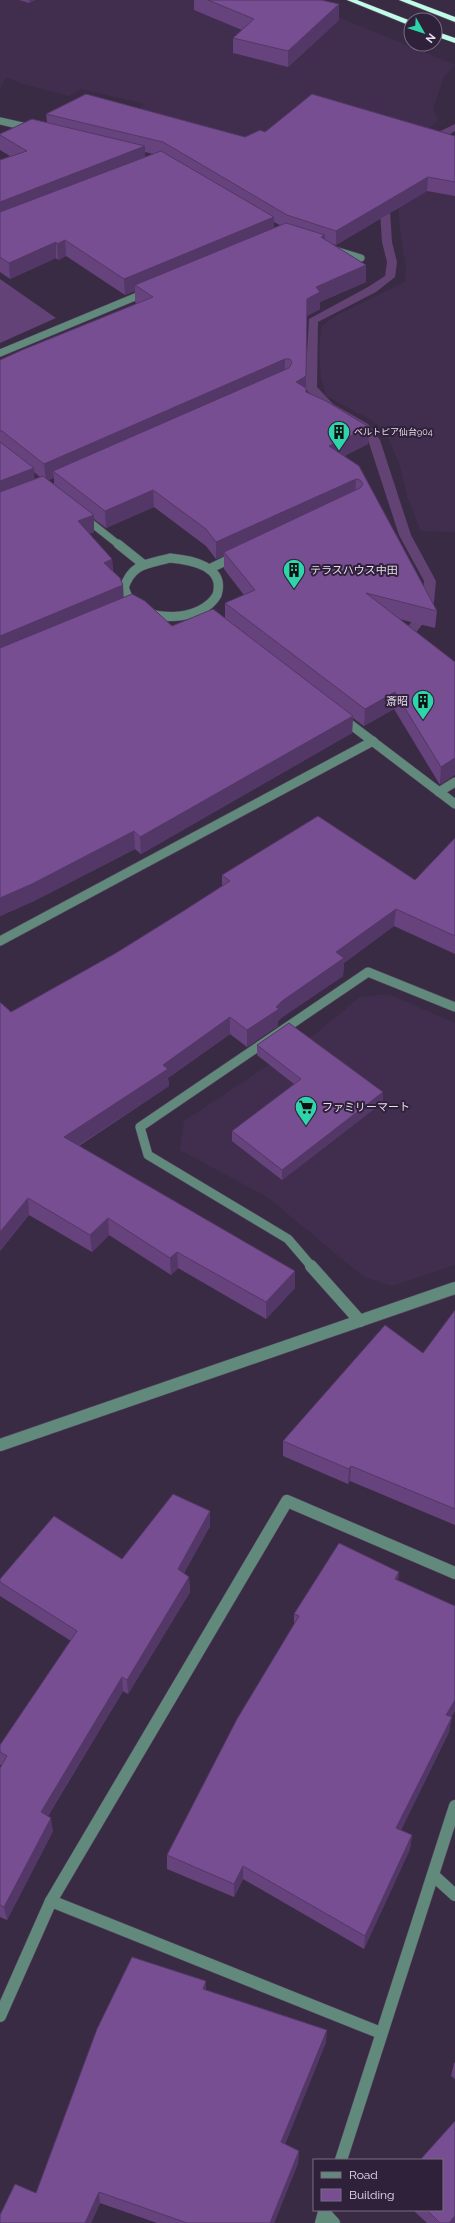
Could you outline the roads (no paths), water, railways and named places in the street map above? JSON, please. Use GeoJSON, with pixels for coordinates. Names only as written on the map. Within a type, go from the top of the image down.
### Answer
{"type":"FeatureCollection","features":[{"type":"Feature","properties":{"kind":"highway"},"geometry":{"type":"LineString","coordinates":[[351,0],[403,21]]}},
{"type":"Feature","properties":{"kind":"highway"},"geometry":{"type":"LineString","coordinates":[[403,0],[455,20]]}},
{"type":"Feature","properties":{"kind":"highway"},"geometry":{"type":"LineString","coordinates":[[443,36],[455,41]]}},
{"type":"Feature","properties":{"kind":"street"},"geometry":{"type":"LineString","coordinates":[[0,121],[38,130]]}},
{"type":"Feature","properties":{"kind":"street"},"geometry":{"type":"LineString","coordinates":[[331,248],[361,258]]}},
{"type":"Feature","properties":{"kind":"street"},"geometry":{"type":"LineString","coordinates":[[0,354],[154,289]]}},
{"type":"Feature","properties":{"kind":"street"},"geometry":{"type":"LineString","coordinates":[[75,511],[143,564]]}},
{"type":"Feature","properties":{"kind":"street"},"geometry":{"type":"LineString","coordinates":[[209,569],[244,553]]}},
{"type":"Feature","properties":{"kind":"street"},"geometry":{"type":"LineString","coordinates":[[170,558],[185,559],[209,569],[216,576],[219,585],[218,594],[212,603],[202,610],[173,617],[157,616],[129,607],[123,588],[125,579],[132,571],[143,564],[170,558]]}},
{"type":"Feature","properties":{"kind":"street"},"geometry":{"type":"LineString","coordinates":[[202,610],[221,624]]}},
{"type":"Feature","properties":{"kind":"street"},"geometry":{"type":"LineString","coordinates":[[337,713],[455,804]]}},
{"type":"Feature","properties":{"kind":"street"},"geometry":{"type":"LineString","coordinates":[[0,941],[373,742]]}},
{"type":"Feature","properties":{"kind":"street"},"geometry":{"type":"LineString","coordinates":[[439,792],[455,782]]}},
{"type":"Feature","properties":{"kind":"street"},"geometry":{"type":"LineString","coordinates":[[360,1321],[288,1239],[148,1155],[140,1127],[368,972],[455,1006]]}},
{"type":"Feature","properties":{"kind":"street"},"geometry":{"type":"LineString","coordinates":[[0,1445],[455,1288]]}},
{"type":"Feature","properties":{"kind":"street"},"geometry":{"type":"LineString","coordinates":[[0,2016],[51,1901],[287,1501],[455,1573]]}},
{"type":"Feature","properties":{"kind":"street"},"geometry":{"type":"LineString","coordinates":[[340,2159],[455,1806]]}},
{"type":"Feature","properties":{"kind":"street"},"geometry":{"type":"LineString","coordinates":[[433,1875],[455,1895]]}},
{"type":"Feature","properties":{"kind":"street"},"geometry":{"type":"LineString","coordinates":[[51,1901],[381,2033]]}},
{"type":"Feature","properties":{"kind":"street"},"geometry":{"type":"LineString","coordinates":[[323,2215],[334,2223]]}},
{"type":"Feature","properties":{"kind":"waterway"},"geometry":{"type":"LineString","coordinates":[[425,141],[441,136],[455,127]]}},
{"type":"Feature","properties":{"kind":"waterway"},"geometry":{"type":"LineString","coordinates":[[384,195],[387,242],[392,262],[390,277],[372,290],[313,321],[311,388],[329,406],[364,426],[374,440],[405,535],[430,581],[428,602],[423,616],[406,637],[398,642]]}},
{"type":"Feature","properties":{"kind":"place","name":"ベルトピア仙台904"},"geometry":{"type":"Point","coordinates":[339,452]}},
{"type":"Feature","properties":{"kind":"place","name":"テラスハウス中田"},"geometry":{"type":"Point","coordinates":[294,590]}},
{"type":"Feature","properties":{"kind":"place","name":"斎昭"},"geometry":{"type":"Point","coordinates":[423,720]}},
{"type":"Feature","properties":{"kind":"place","name":"ファミリーマート"},"geometry":{"type":"Point","coordinates":[306,1126]}}]}
